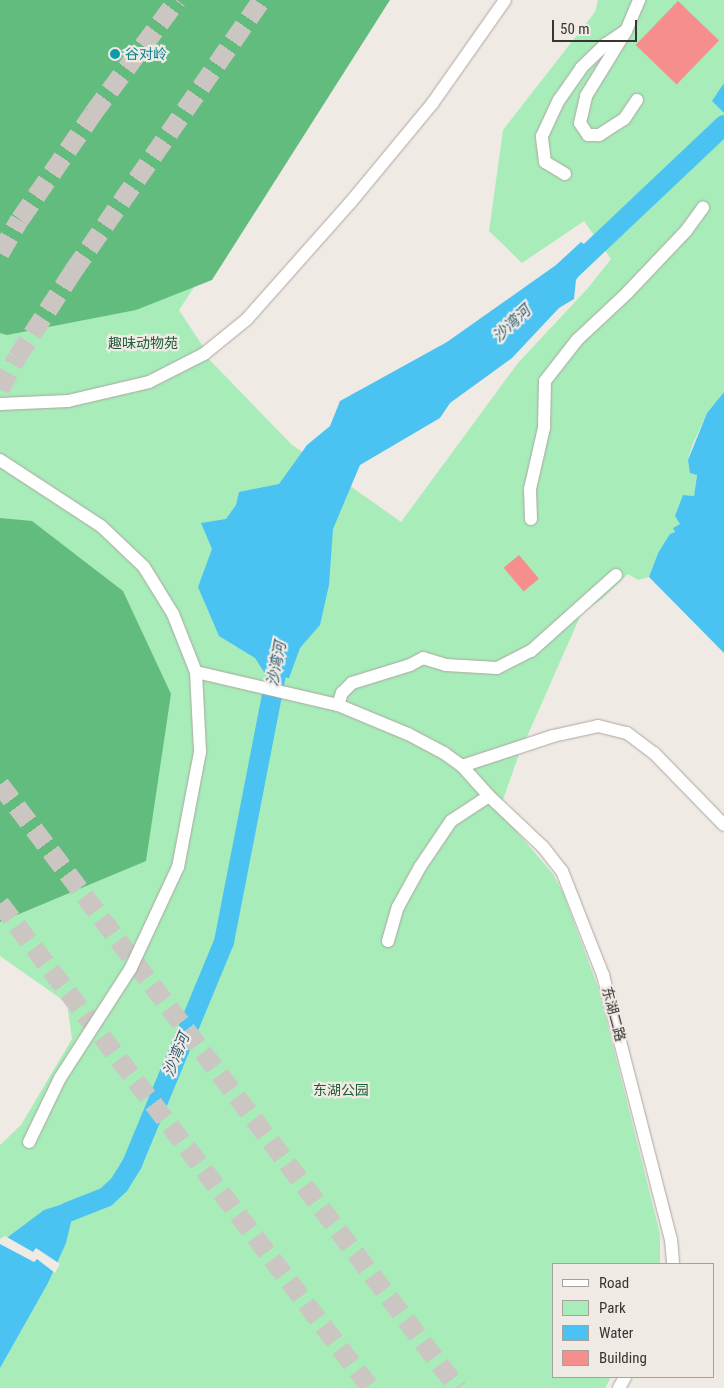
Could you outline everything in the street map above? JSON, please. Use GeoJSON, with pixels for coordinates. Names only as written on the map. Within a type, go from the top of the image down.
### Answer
{"type":"FeatureCollection","features":[{"type":"Feature","properties":{"kind":"street"},"geometry":{"type":"LineString","coordinates":[[0,404],[68,400],[149,382],[204,354],[247,319],[350,203],[432,104],[505,0]]}},
{"type":"Feature","properties":{"kind":"street"},"geometry":{"type":"LineString","coordinates":[[637,100],[624,119],[599,135],[588,135],[580,123],[586,96],[626,31],[639,0]]}},
{"type":"Feature","properties":{"kind":"street"},"geometry":{"type":"LineString","coordinates":[[565,174],[545,162],[542,136],[559,100],[581,68],[606,44],[626,31]]}},
{"type":"Feature","properties":{"kind":"street"},"geometry":{"type":"LineString","coordinates":[[531,519],[530,489],[544,428],[545,381],[577,340],[627,293],[686,230],[703,208]]}},
{"type":"Feature","properties":{"kind":"street"},"geometry":{"type":"LineString","coordinates":[[0,460],[101,526],[144,566],[173,614],[196,672],[200,754],[178,867],[131,968],[60,1078],[29,1142]]}},
{"type":"Feature","properties":{"kind":"street"},"geometry":{"type":"LineString","coordinates":[[338,705],[342,693],[352,683],[410,665],[423,658],[446,665],[498,668],[532,651],[616,575]]}},
{"type":"Feature","properties":{"kind":"street","name":"东湖二路"},"geometry":{"type":"LineString","coordinates":[[196,672],[338,705],[408,734],[444,753],[462,766],[489,796],[543,847],[562,871],[604,975],[670,1239],[673,1263]]}},
{"type":"Feature","properties":{"kind":"street"},"geometry":{"type":"LineString","coordinates":[[462,766],[553,736],[598,726],[627,733],[654,754],[724,826]]}},
{"type":"Feature","properties":{"kind":"street"},"geometry":{"type":"LineString","coordinates":[[388,941],[398,906],[420,867],[451,821],[489,796]]}},
{"type":"Feature","properties":{"kind":"green space","name":"东湖公园"},"geometry":{"type":"Polygon","coordinates":[[[0,0],[385,0],[179,310],[204,348],[200,350],[291,444],[401,522],[518,363],[588,288],[611,259],[584,221],[522,263],[489,231],[503,130],[595,12],[598,0],[724,0],[724,83],[713,101],[724,113],[724,392],[707,413],[692,446],[688,460],[697,474],[694,496],[683,495],[680,524],[658,553],[649,577],[638,580],[628,574],[602,599],[582,612],[518,757],[499,811],[553,874],[563,893],[599,990],[660,1234],[660,1263],[552,1263],[552,1378],[610,1378],[605,1388],[0,1388],[0,1145],[21,1125],[72,1039],[67,1003],[0,956],[0,0]]]}},
{"type":"Feature","properties":{"kind":"green space"},"geometry":{"type":"Polygon","coordinates":[[[0,0],[390,0],[212,280],[136,310],[7,335],[0,333],[0,0]]]}},
{"type":"Feature","properties":{"kind":"green space"},"geometry":{"type":"Polygon","coordinates":[[[0,518],[32,521],[123,591],[171,694],[146,861],[0,922],[0,518]]]}},
{"type":"Feature","properties":{"kind":"water"},"geometry":{"type":"Polygon","coordinates":[[[724,83],[724,113],[712,101],[724,83]]]}},
{"type":"Feature","properties":{"kind":"water"},"geometry":{"type":"Polygon","coordinates":[[[581,242],[596,253],[576,280],[574,299],[559,308],[512,358],[450,403],[440,418],[360,465],[333,529],[329,585],[320,625],[300,648],[289,678],[266,675],[255,658],[219,636],[198,587],[212,549],[201,523],[226,519],[236,505],[239,492],[279,484],[307,445],[330,426],[340,401],[447,342],[556,265],[581,242]]]}},
{"type":"Feature","properties":{"kind":"water"},"geometry":{"type":"Polygon","coordinates":[[[724,392],[724,653],[649,577],[658,553],[670,534],[675,532],[673,528],[680,524],[675,516],[683,495],[694,496],[697,475],[690,473],[688,460],[707,413],[724,392]]]}},
{"type":"Feature","properties":{"kind":"water"},"geometry":{"type":"Polygon","coordinates":[[[98,1193],[90,1211],[72,1218],[66,1243],[48,1283],[0,1368],[0,1243],[44,1210],[98,1193]]]}},
{"type":"Feature","properties":{"kind":"pier"},"geometry":{"type":"Polygon","coordinates":[[[5,1236],[33,1252],[36,1248],[60,1264],[55,1273],[37,1259],[34,1262],[0,1244],[0,1239],[5,1236]]]}},
{"type":"Feature","properties":{"kind":"building"},"geometry":{"type":"Polygon","coordinates":[[[678,1],[719,41],[677,84],[636,45],[678,1]]]}},
{"type":"Feature","properties":{"kind":"building"},"geometry":{"type":"Polygon","coordinates":[[[519,555],[539,579],[524,592],[504,568],[519,555]]]}},
{"type":"Feature","properties":{"kind":"waterway","name":"沙湾河"},"geometry":{"type":"LineString","coordinates":[[573,268],[724,125]]}},
{"type":"Feature","properties":{"kind":"waterway","name":"沙湾河"},"geometry":{"type":"LineString","coordinates":[[68,1212],[106,1197],[119,1185],[132,1164],[224,942],[281,650]]}},
{"type":"Feature","properties":{"kind":"tunnel"},"geometry":{"type":"LineString","coordinates":[[0,253],[20,219],[93,113],[177,0]]}},
{"type":"Feature","properties":{"kind":"tunnel"},"geometry":{"type":"LineString","coordinates":[[0,389],[17,357],[73,271],[261,0]]}},
{"type":"Feature","properties":{"kind":"tunnel"},"geometry":{"type":"LineString","coordinates":[[0,784],[458,1388]]}},
{"type":"Feature","properties":{"kind":"tunnel"},"geometry":{"type":"LineString","coordinates":[[0,903],[371,1388]]}},
{"type":"Feature","properties":{"kind":"place","name":"谷对岭"},"geometry":{"type":"Point","coordinates":[115,54]}},
{"type":"Feature","properties":{"kind":"park label","name":"趣味动物苑"},"geometry":{"type":"Point","coordinates":[143,343]}}]}
